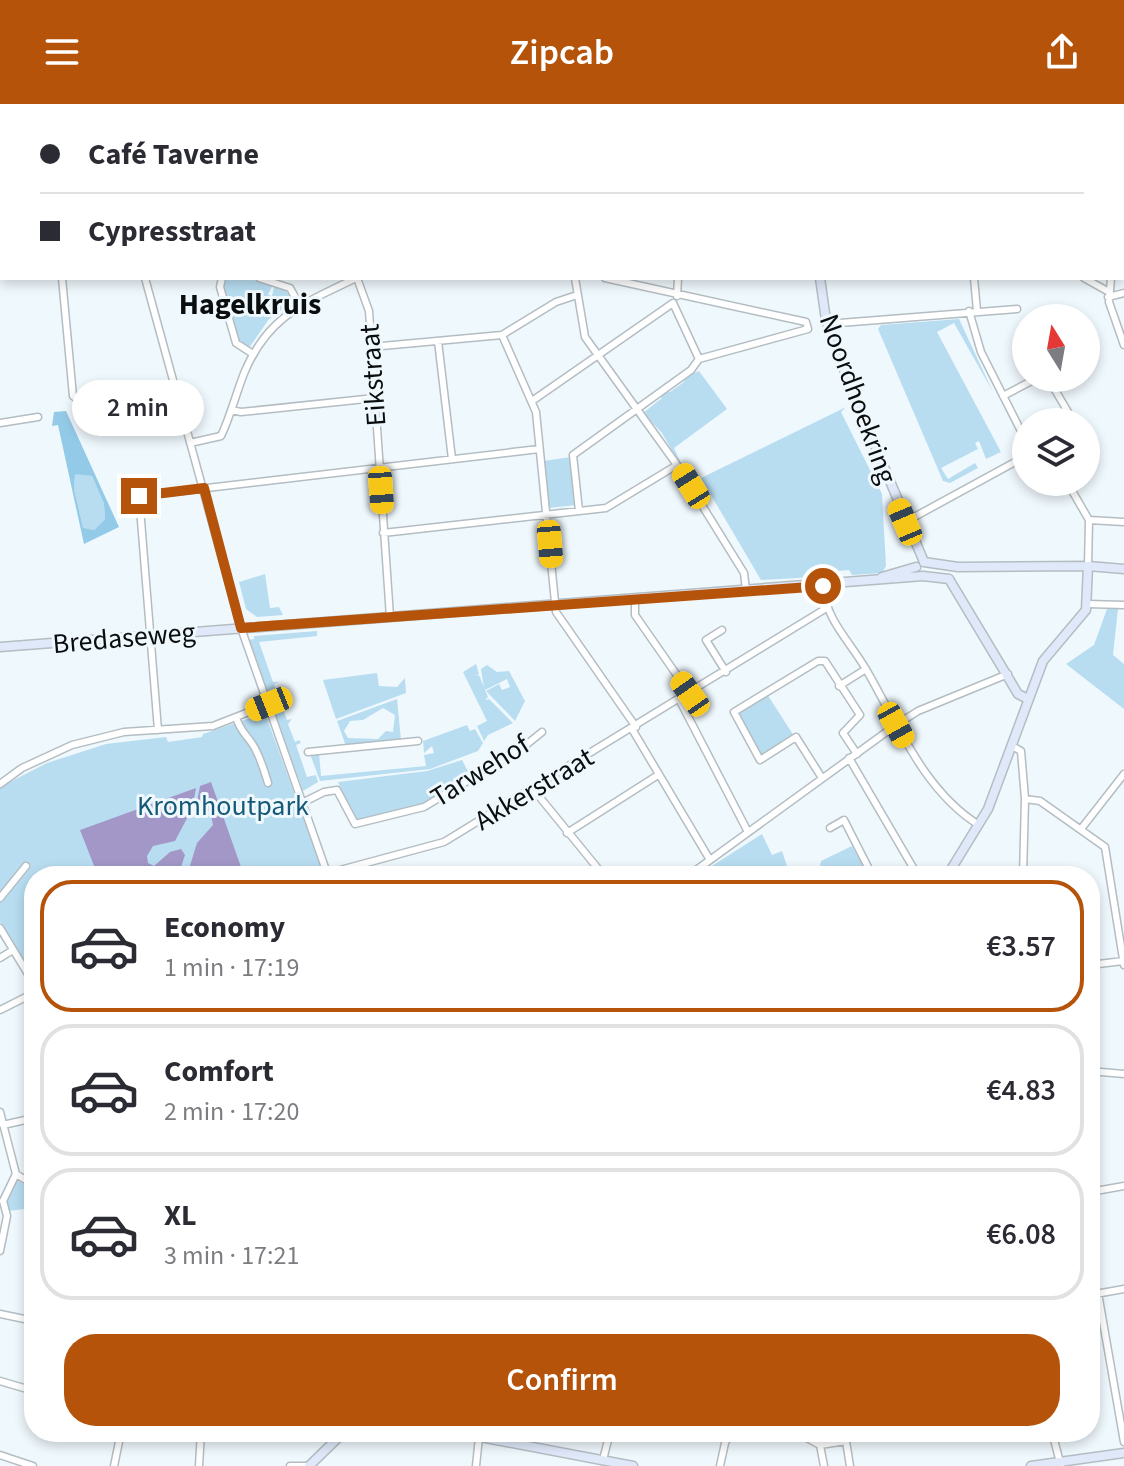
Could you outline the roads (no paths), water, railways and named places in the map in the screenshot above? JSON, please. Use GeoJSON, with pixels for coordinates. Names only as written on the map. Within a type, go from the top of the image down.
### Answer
{"type":"FeatureCollection","features":[{"type":"Feature","properties":{"kind":"street"},"geometry":{"type":"LineString","coordinates":[[62,280],[73,396],[77,399],[173,388]]}},
{"type":"Feature","properties":{"kind":"street"},"geometry":{"type":"LineString","coordinates":[[146,280],[241,628],[325,866]]}},
{"type":"Feature","properties":{"kind":"street"},"geometry":{"type":"LineString","coordinates":[[222,280],[220,287],[236,343],[253,354]]}},
{"type":"Feature","properties":{"kind":"street"},"geometry":{"type":"LineString","coordinates":[[265,280],[290,288],[300,306]]}},
{"type":"Feature","properties":{"kind":"street"},"geometry":{"type":"LineString","coordinates":[[190,443],[221,436],[253,354],[273,325],[300,306],[352,280]]}},
{"type":"Feature","properties":{"kind":"street","name":"Eikstraat"},"geometry":{"type":"LineString","coordinates":[[357,280],[367,303],[390,617]]}},
{"type":"Feature","properties":{"kind":"street"},"geometry":{"type":"LineString","coordinates":[[575,280],[585,337],[677,465],[744,573],[746,590]]}},
{"type":"Feature","properties":{"kind":"street"},"geometry":{"type":"LineString","coordinates":[[579,511],[573,455],[691,370],[699,359],[805,332],[809,328],[806,322],[675,300],[611,280]]}},
{"type":"Feature","properties":{"kind":"street"},"geometry":{"type":"LineString","coordinates":[[678,280],[675,300],[699,359]]}},
{"type":"Feature","properties":{"kind":"street","name":"Noordhoekring"},"geometry":{"type":"LineString","coordinates":[[820,280],[827,324],[920,564]]}},
{"type":"Feature","properties":{"kind":"street"},"geometry":{"type":"LineString","coordinates":[[974,280],[973,311],[981,352],[1012,414]]}},
{"type":"Feature","properties":{"kind":"street"},"geometry":{"type":"LineString","coordinates":[[1087,280],[1109,295],[1124,293]]}},
{"type":"Feature","properties":{"kind":"street"},"geometry":{"type":"LineString","coordinates":[[1111,280],[1109,295],[1124,345]]}},
{"type":"Feature","properties":{"kind":"street"},"geometry":{"type":"LineString","coordinates":[[371,347],[502,335],[556,302],[577,295]]}},
{"type":"Feature","properties":{"kind":"street"},"geometry":{"type":"LineString","coordinates":[[532,401],[675,300]]}},
{"type":"Feature","properties":{"kind":"street"},"geometry":{"type":"LineString","coordinates":[[827,324],[1012,309]]}},
{"type":"Feature","properties":{"kind":"street"},"geometry":{"type":"LineString","coordinates":[[502,335],[532,401],[548,514],[556,612],[634,728],[658,775],[710,860]]}},
{"type":"Feature","properties":{"kind":"street"},"geometry":{"type":"LineString","coordinates":[[438,341],[452,459]]}},
{"type":"Feature","properties":{"kind":"street"},"geometry":{"type":"LineString","coordinates":[[1003,396],[1012,391]]}},
{"type":"Feature","properties":{"kind":"street"},"geometry":{"type":"LineString","coordinates":[[231,410],[241,412],[375,398]]}},
{"type":"Feature","properties":{"kind":"street"},"geometry":{"type":"LineString","coordinates":[[0,423],[38,417]]}},
{"type":"Feature","properties":{"kind":"street"},"geometry":{"type":"LineString","coordinates":[[158,730],[139,496],[539,449]]}},
{"type":"Feature","properties":{"kind":"street"},"geometry":{"type":"LineString","coordinates":[[905,522],[1012,464]]}},
{"type":"Feature","properties":{"kind":"street"},"geometry":{"type":"LineString","coordinates":[[383,533],[605,508],[677,465]]}},
{"type":"Feature","properties":{"kind":"street"},"geometry":{"type":"LineString","coordinates":[[953,866],[979,825],[999,782],[1047,653],[1088,601],[1089,520],[1075,496]]}},
{"type":"Feature","properties":{"kind":"street"},"geometry":{"type":"LineString","coordinates":[[1089,520],[1124,522]]}},
{"type":"Feature","properties":{"kind":"street"},"geometry":{"type":"LineString","coordinates":[[896,579],[920,564],[1124,569]]}},
{"type":"Feature","properties":{"kind":"street","name":"Bredaseweg"},"geometry":{"type":"LineString","coordinates":[[871,581],[920,564]]}},
{"type":"Feature","properties":{"kind":"street"},"geometry":{"type":"LineString","coordinates":[[958,567],[950,572],[949,579],[1018,694],[1028,699]]}},
{"type":"Feature","properties":{"kind":"street","name":"Bredaseweg"},"geometry":{"type":"LineString","coordinates":[[0,647],[935,575],[949,579]]}},
{"type":"Feature","properties":{"kind":"street"},"geometry":{"type":"LineString","coordinates":[[823,586],[825,609],[866,669],[910,749],[951,803],[979,825]]}},
{"type":"Feature","properties":{"kind":"street"},"geometry":{"type":"LineString","coordinates":[[635,599],[635,615],[690,694]]}},
{"type":"Feature","properties":{"kind":"street"},"geometry":{"type":"LineString","coordinates":[[1088,601],[1124,605]]}},
{"type":"Feature","properties":{"kind":"street","name":"Akkerstraat"},"geometry":{"type":"LineString","coordinates":[[357,866],[444,842],[680,701],[825,609]]}},
{"type":"Feature","properties":{"kind":"street"},"geometry":{"type":"LineString","coordinates":[[722,630],[706,640],[726,672]]}},
{"type":"Feature","properties":{"kind":"street"},"geometry":{"type":"LineString","coordinates":[[822,778],[796,737],[760,760],[734,712],[818,661],[825,661],[860,715],[843,733],[913,866]]}},
{"type":"Feature","properties":{"kind":"street"},"geometry":{"type":"LineString","coordinates":[[839,686],[866,669]]}},
{"type":"Feature","properties":{"kind":"street"},"geometry":{"type":"LineString","coordinates":[[702,866],[918,711],[1008,674]]}},
{"type":"Feature","properties":{"kind":"street"},"geometry":{"type":"LineString","coordinates":[[680,701],[748,832]]}},
{"type":"Feature","properties":{"kind":"street"},"geometry":{"type":"LineString","coordinates":[[0,784],[22,768],[72,745],[124,732],[213,726],[269,704]]}},
{"type":"Feature","properties":{"kind":"street"},"geometry":{"type":"LineString","coordinates":[[236,717],[241,733],[252,742],[259,756],[268,783]]}},
{"type":"Feature","properties":{"kind":"street","name":"Tarwehof"},"geometry":{"type":"LineString","coordinates":[[302,803],[324,792],[337,790],[350,821],[355,824],[424,807],[521,749],[542,732]]}},
{"type":"Feature","properties":{"kind":"street"},"geometry":{"type":"LineString","coordinates":[[308,752],[418,741]]}},
{"type":"Feature","properties":{"kind":"street"},"geometry":{"type":"LineString","coordinates":[[1012,746],[1023,757],[1023,866]]}},
{"type":"Feature","properties":{"kind":"street"},"geometry":{"type":"LineString","coordinates":[[1081,829],[1124,774]]}},
{"type":"Feature","properties":{"kind":"street"},"geometry":{"type":"LineString","coordinates":[[567,833],[658,775]]}},
{"type":"Feature","properties":{"kind":"street"},"geometry":{"type":"LineString","coordinates":[[533,789],[595,866]]}},
{"type":"Feature","properties":{"kind":"street"},"geometry":{"type":"LineString","coordinates":[[1025,799],[1040,801],[1101,843],[1107,852],[1124,963],[1100,964]]}},
{"type":"Feature","properties":{"kind":"street"},"geometry":{"type":"LineString","coordinates":[[830,828],[844,820],[867,866]]}},
{"type":"Feature","properties":{"kind":"street"},"geometry":{"type":"LineString","coordinates":[[0,898],[24,868]]}},
{"type":"Feature","properties":{"kind":"street"},"geometry":{"type":"LineString","coordinates":[[0,928],[24,968]]}},
{"type":"Feature","properties":{"kind":"street"},"geometry":{"type":"LineString","coordinates":[[0,958],[13,950]]}},
{"type":"Feature","properties":{"kind":"street"},"geometry":{"type":"LineString","coordinates":[[0,1010],[24,998]]}},
{"type":"Feature","properties":{"kind":"street"},"geometry":{"type":"LineString","coordinates":[[1100,1072],[1124,1074]]}},
{"type":"Feature","properties":{"kind":"street"},"geometry":{"type":"LineString","coordinates":[[0,1112],[16,1174],[24,1179]]}},
{"type":"Feature","properties":{"kind":"street"},"geometry":{"type":"LineString","coordinates":[[3,1125],[24,1120]]}},
{"type":"Feature","properties":{"kind":"street"},"geometry":{"type":"LineString","coordinates":[[0,1251],[7,1216],[1,1201],[16,1174]]}},
{"type":"Feature","properties":{"kind":"street"},"geometry":{"type":"LineString","coordinates":[[1100,1190],[1124,1186]]}},
{"type":"Feature","properties":{"kind":"street"},"geometry":{"type":"LineString","coordinates":[[1100,1293],[1124,1289]]}},
{"type":"Feature","properties":{"kind":"street"},"geometry":{"type":"LineString","coordinates":[[0,1314],[24,1319]]}},
{"type":"Feature","properties":{"kind":"street"},"geometry":{"type":"LineString","coordinates":[[1100,1324],[1124,1442]]}},
{"type":"Feature","properties":{"kind":"street"},"geometry":{"type":"LineString","coordinates":[[0,1381],[24,1388]]}},
{"type":"Feature","properties":{"kind":"street"},"geometry":{"type":"LineString","coordinates":[[114,1466],[119,1442]]}},
{"type":"Feature","properties":{"kind":"street"},"geometry":{"type":"LineString","coordinates":[[199,1466],[200,1442]]}},
{"type":"Feature","properties":{"kind":"street"},"geometry":{"type":"LineString","coordinates":[[290,1466],[308,1466],[332,1442]]}},
{"type":"Feature","properties":{"kind":"street"},"geometry":{"type":"LineString","coordinates":[[476,1466],[478,1442]]}},
{"type":"Feature","properties":{"kind":"street"},"geometry":{"type":"LineString","coordinates":[[511,1442],[633,1466]]}},
{"type":"Feature","properties":{"kind":"street"},"geometry":{"type":"LineString","coordinates":[[603,1460],[608,1442]]}},
{"type":"Feature","properties":{"kind":"street"},"geometry":{"type":"LineString","coordinates":[[720,1466],[726,1442]]}},
{"type":"Feature","properties":{"kind":"street"},"geometry":{"type":"LineString","coordinates":[[814,1442],[820,1445],[840,1442]]}},
{"type":"Feature","properties":{"kind":"street"},"geometry":{"type":"LineString","coordinates":[[846,1442],[850,1466]]}},
{"type":"Feature","properties":{"kind":"street"},"geometry":{"type":"LineString","coordinates":[[1054,1442],[1060,1464]]}},
{"type":"Feature","properties":{"kind":"street"},"geometry":{"type":"LineString","coordinates":[[820,1445],[824,1466]]}},
{"type":"Feature","properties":{"kind":"street"},"geometry":{"type":"LineString","coordinates":[[1032,1466],[1124,1453]]}},
{"type":"Feature","properties":{"kind":"street"},"geometry":{"type":"LineString","coordinates":[[0,1455],[30,1466]]}},
{"type":"Feature","properties":{"kind":"district","name":"Hagelkruis"},"geometry":{"type":"Point","coordinates":[250,304]}},
{"type":"Feature","properties":{"kind":"park label","name":"Kromhoutpark"},"geometry":{"type":"Point","coordinates":[223,806]}}]}
